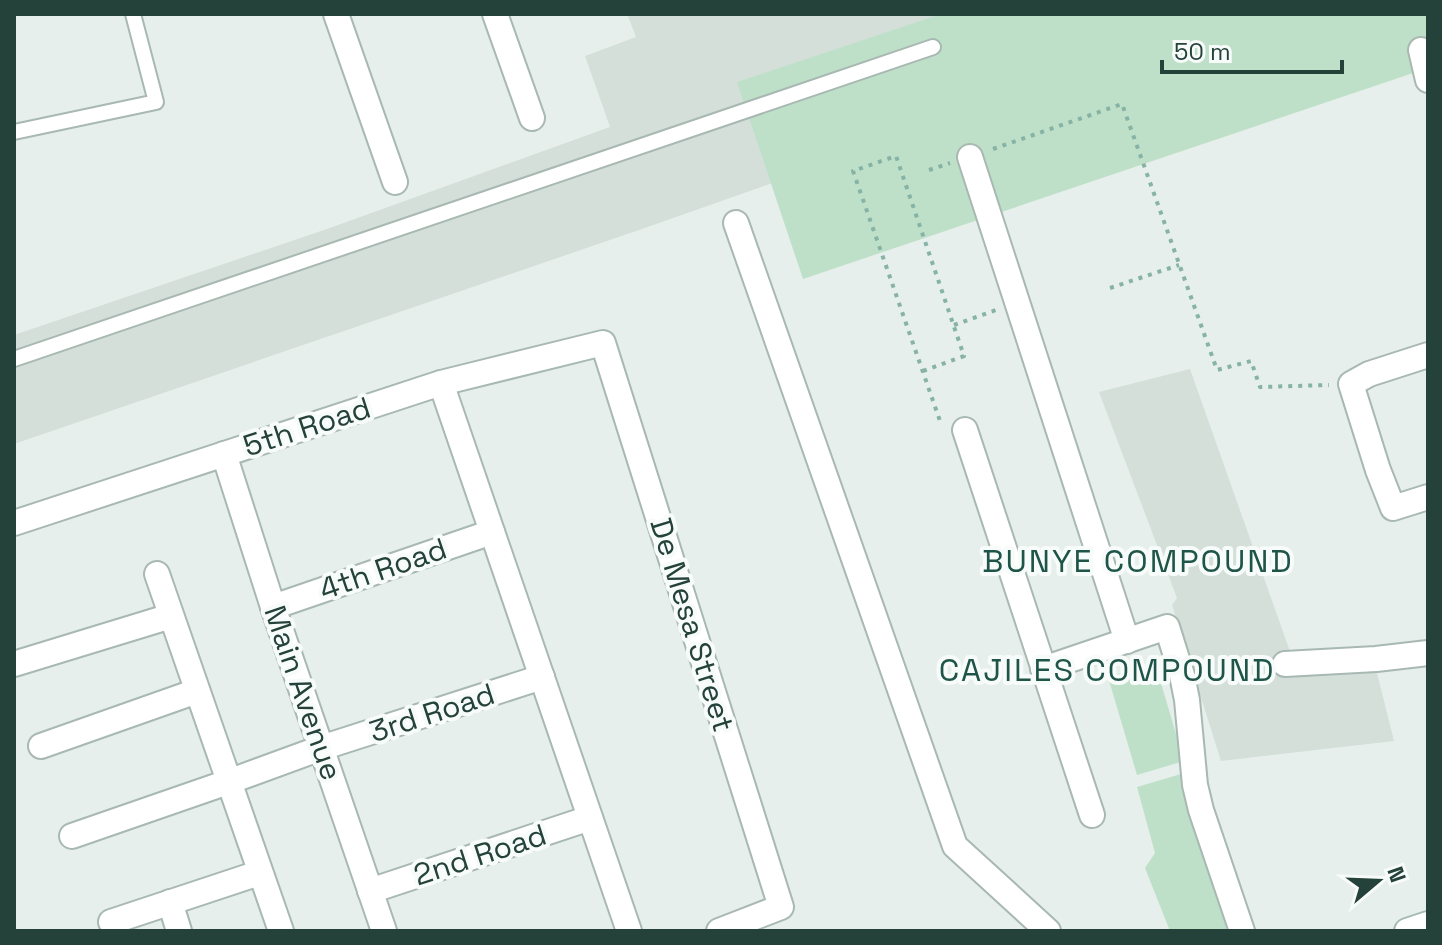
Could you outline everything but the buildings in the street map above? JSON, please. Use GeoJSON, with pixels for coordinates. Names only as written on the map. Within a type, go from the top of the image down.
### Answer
{"type":"FeatureCollection","features":[{"type":"Feature","properties":{"kind":"street"},"geometry":{"type":"LineString","coordinates":[[336,14],[395,182]]}},
{"type":"Feature","properties":{"kind":"street"},"geometry":{"type":"LineString","coordinates":[[495,14],[532,118]]}},
{"type":"Feature","properties":{"kind":"street"},"geometry":{"type":"LineString","coordinates":[[1421,50],[1428,80]]}},
{"type":"Feature","properties":{"kind":"street"},"geometry":{"type":"LineString","coordinates":[[970,157],[1127,641]]}},
{"type":"Feature","properties":{"kind":"street"},"geometry":{"type":"LineString","coordinates":[[736,223],[955,846],[1048,931]]}},
{"type":"Feature","properties":{"kind":"street","name":"5th Road"},"geometry":{"type":"LineString","coordinates":[[14,523],[441,383],[603,343]]}},
{"type":"Feature","properties":{"kind":"street","name":"De Mesa Street"},"geometry":{"type":"LineString","coordinates":[[603,343],[781,907],[719,931]]}},
{"type":"Feature","properties":{"kind":"street"},"geometry":{"type":"LineString","coordinates":[[1428,355],[1369,374],[1351,384],[1393,508],[1428,497]]}},
{"type":"Feature","properties":{"kind":"street"},"geometry":{"type":"LineString","coordinates":[[441,383],[629,931]]}},
{"type":"Feature","properties":{"kind":"street"},"geometry":{"type":"LineString","coordinates":[[965,430],[1092,815]]}},
{"type":"Feature","properties":{"kind":"street","name":"Main Avenue"},"geometry":{"type":"LineString","coordinates":[[224,454],[384,931]]}},
{"type":"Feature","properties":{"kind":"street","name":"4th Road"},"geometry":{"type":"LineString","coordinates":[[273,607],[492,532]]}},
{"type":"Feature","properties":{"kind":"street"},"geometry":{"type":"LineString","coordinates":[[157,574],[281,931]]}},
{"type":"Feature","properties":{"kind":"street"},"geometry":{"type":"LineString","coordinates":[[14,664],[171,616]]}},
{"type":"Feature","properties":{"kind":"street"},"geometry":{"type":"LineString","coordinates":[[1043,669],[1167,627],[1187,700],[1198,798],[1242,931]]}},
{"type":"Feature","properties":{"kind":"street"},"geometry":{"type":"LineString","coordinates":[[1285,664],[1428,653]]}},
{"type":"Feature","properties":{"kind":"street","name":"3rd Road"},"geometry":{"type":"LineString","coordinates":[[72,836],[321,748],[542,677]]}},
{"type":"Feature","properties":{"kind":"street"},"geometry":{"type":"LineString","coordinates":[[41,746],[197,691]]}},
{"type":"Feature","properties":{"kind":"street","name":"2nd Road"},"geometry":{"type":"LineString","coordinates":[[370,891],[590,818]]}},
{"type":"Feature","properties":{"kind":"street"},"geometry":{"type":"LineString","coordinates":[[111,922],[259,873]]}},
{"type":"Feature","properties":{"kind":"street"},"geometry":{"type":"LineString","coordinates":[[170,902],[179,931]]}},
{"type":"Feature","properties":{"kind":"street"},"geometry":{"type":"LineString","coordinates":[[1407,931],[1428,924]]}},
{"type":"Feature","properties":{"kind":"lane"},"geometry":{"type":"LineString","coordinates":[[14,132],[156,102],[133,14]]}},
{"type":"Feature","properties":{"kind":"lane"},"geometry":{"type":"LineString","coordinates":[[14,359],[933,47]]}},
{"type":"Feature","properties":{"kind":"path"},"geometry":{"type":"LineString","coordinates":[[929,170],[1122,104],[1217,370],[1251,361],[1260,387],[1351,384]]}},
{"type":"Feature","properties":{"kind":"path"},"geometry":{"type":"LineString","coordinates":[[923,371],[964,356],[896,156],[853,171],[940,421],[965,430]]}},
{"type":"Feature","properties":{"kind":"path"},"geometry":{"type":"LineString","coordinates":[[1110,288],[1179,265]]}},
{"type":"Feature","properties":{"kind":"path"},"geometry":{"type":"LineString","coordinates":[[954,325],[1017,303]]}},
{"type":"Feature","properties":{"kind":"shaded area"},"geometry":{"type":"Polygon","coordinates":[[[627,14],[1252,14],[642,229],[14,444],[14,335],[327,229],[610,127],[585,56],[636,37],[627,14]]]}},
{"type":"Feature","properties":{"kind":"shaded area"},"geometry":{"type":"Polygon","coordinates":[[[1190,369],[1293,660],[1371,649],[1394,741],[1221,761],[1172,605],[1177,598],[1099,392],[1190,369]]]}},
{"type":"Feature","properties":{"kind":"green space"},"geometry":{"type":"Polygon","coordinates":[[[941,14],[1428,14],[1428,68],[803,279],[737,82],[941,14]]]}},
{"type":"Feature","properties":{"kind":"green space"},"geometry":{"type":"Polygon","coordinates":[[[1155,663],[1184,761],[1137,775],[1108,677],[1155,663]]]}},
{"type":"Feature","properties":{"kind":"green space"},"geometry":{"type":"Polygon","coordinates":[[[1181,774],[1227,931],[1170,931],[1145,868],[1155,853],[1137,787],[1181,774]]]}},
{"type":"Feature","properties":{"kind":"district","name":"BUNYE COMPOUND"},"geometry":{"type":"Point","coordinates":[1138,561]}},
{"type":"Feature","properties":{"kind":"district","name":"CAJILES COMPOUND"},"geometry":{"type":"Point","coordinates":[1107,670]}}]}
